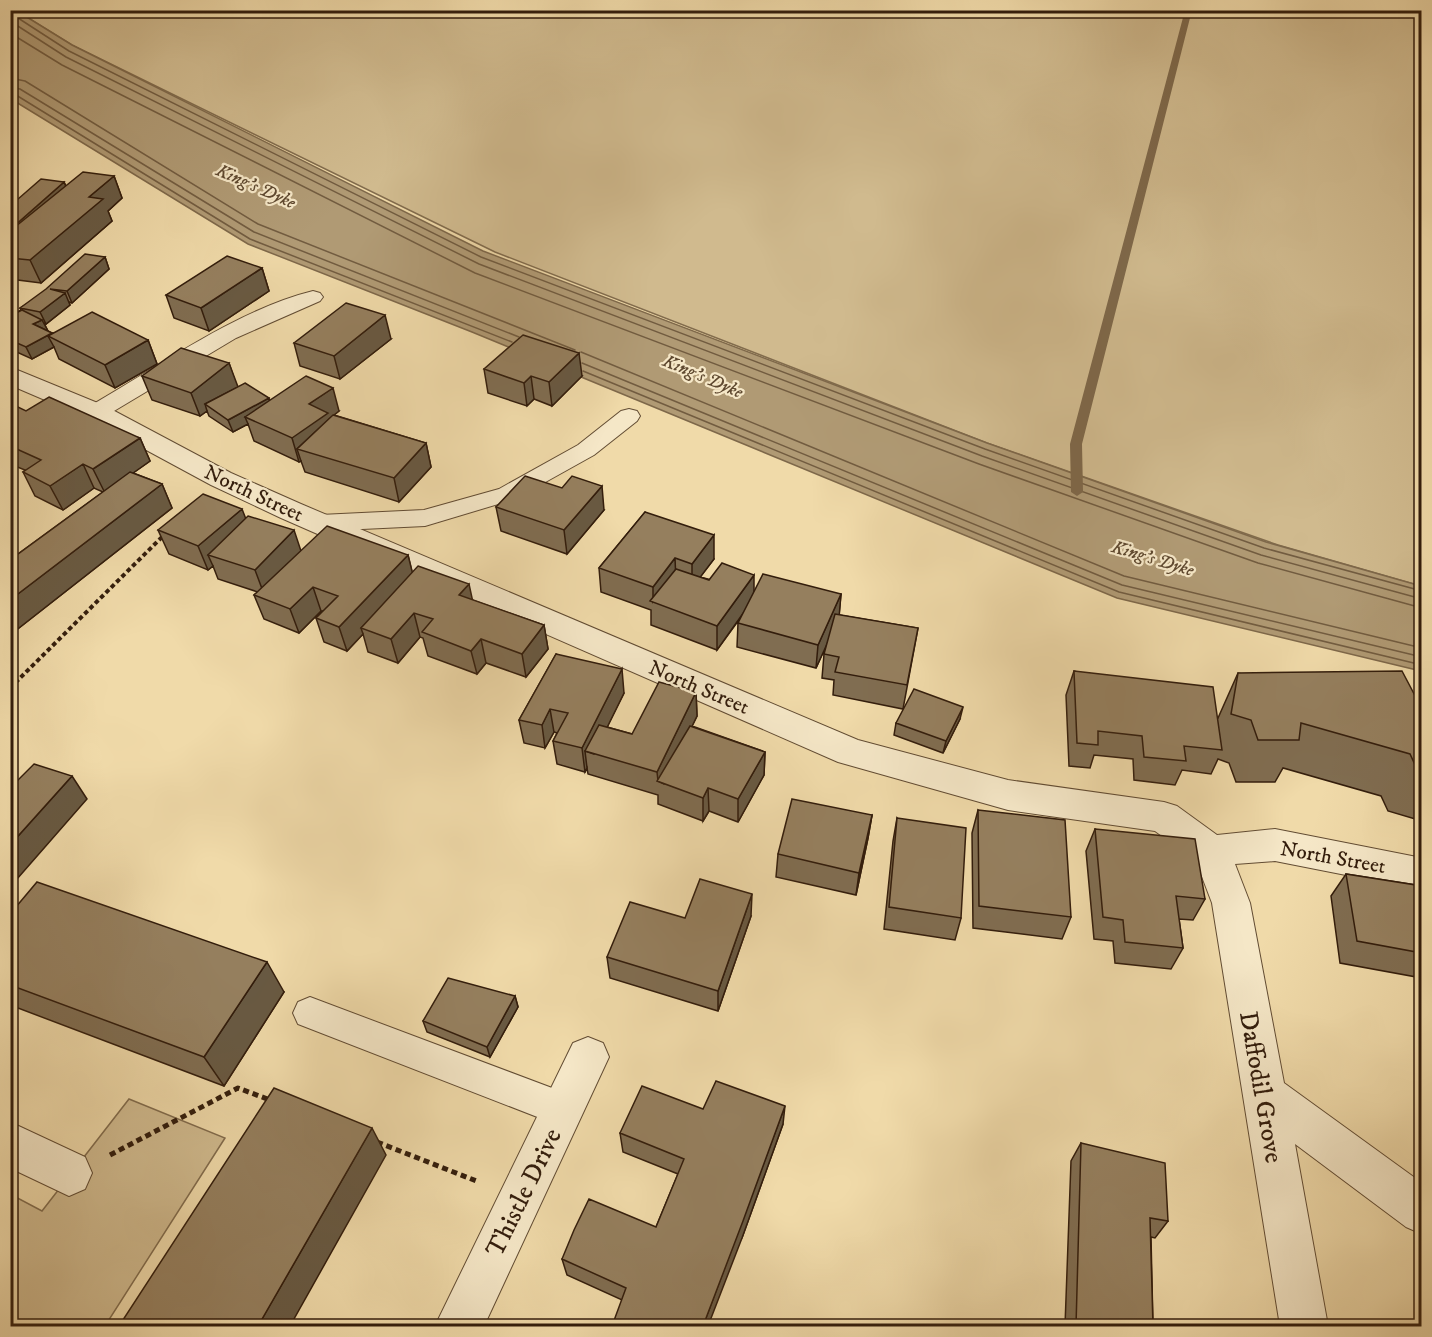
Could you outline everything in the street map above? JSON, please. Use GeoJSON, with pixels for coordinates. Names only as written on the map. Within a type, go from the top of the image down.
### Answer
{"type":"FeatureCollection","features":[{"type":"Feature","properties":{"kind":"street","name":"North Street"},"geometry":{"type":"LineString","coordinates":[[10,375],[96,412],[221,479],[320,524],[850,752],[1008,795],[1164,817],[1211,851],[1275,845],[1422,874]]}},
{"type":"Feature","properties":{"kind":"street","name":"Daffodil Grove"},"geometry":{"type":"LineString","coordinates":[[1211,851],[1231,903],[1304,1326]]}},
{"type":"Feature","properties":{"kind":"street","name":"Thistle Drive"},"geometry":{"type":"LineString","coordinates":[[459,1326],[588,1057]]}},
{"type":"Feature","properties":{"kind":"street"},"geometry":{"type":"LineString","coordinates":[[1263,1094],[1422,1211]]}},
{"type":"Feature","properties":{"kind":"street"},"geometry":{"type":"LineString","coordinates":[[10,1144],[69,1173]]}},
{"type":"Feature","properties":{"kind":"lane"},"geometry":{"type":"LineString","coordinates":[[96,412],[228,333],[276,309],[313,297]]}},
{"type":"Feature","properties":{"kind":"lane"},"geometry":{"type":"LineString","coordinates":[[320,524],[425,518],[507,494],[586,450],[629,416]]}},
{"type":"Feature","properties":{"kind":"lane"},"geometry":{"type":"LineString","coordinates":[[310,1013],[563,1109]]}},
{"type":"Feature","properties":{"kind":"path"},"geometry":{"type":"LineString","coordinates":[[10,688],[170,529]]}},
{"type":"Feature","properties":{"kind":"path"},"geometry":{"type":"LineString","coordinates":[[69,1173],[128,1146],[238,1088],[281,1105]]}},
{"type":"Feature","properties":{"kind":"path"},"geometry":{"type":"LineString","coordinates":[[368,1138],[519,1198]]}},
{"type":"Feature","properties":{"kind":"shaded area"},"geometry":{"type":"Polygon","coordinates":[[[17,11],[1421,11],[1421,586],[1278,545],[987,443],[495,252],[72,45],[17,11]]]}},
{"type":"Feature","properties":{"kind":"shaded area"},"geometry":{"type":"Polygon","coordinates":[[[129,1099],[225,1138],[105,1326],[11,1326],[10,1194],[42,1211],[129,1099]]]}},
{"type":"Feature","properties":{"kind":"water","name":"King's Dyke"},"geometry":{"type":"Polygon","coordinates":[[[10,11],[17,11],[72,45],[483,251],[987,443],[1266,542],[1421,586],[1421,671],[1117,598],[472,332],[248,244],[11,99],[10,11]]]}},
{"type":"Feature","properties":{"kind":"building"},"geometry":{"type":"Polygon","coordinates":[[[83,172],[114,176],[89,197],[103,199],[30,260],[10,258],[10,231],[83,172]]]}},
{"type":"Feature","properties":{"kind":"building"},"geometry":{"type":"Polygon","coordinates":[[[41,179],[64,182],[13,227],[10,226],[10,206],[41,179]]]}},
{"type":"Feature","properties":{"kind":"building"},"geometry":{"type":"Polygon","coordinates":[[[85,254],[105,257],[67,291],[50,289],[65,293],[40,312],[20,308],[46,289],[85,254]]]}},
{"type":"Feature","properties":{"kind":"building"},"geometry":{"type":"Polygon","coordinates":[[[227,256],[262,268],[201,308],[166,295],[227,256]]]}},
{"type":"Feature","properties":{"kind":"building"},"geometry":{"type":"Polygon","coordinates":[[[346,303],[385,315],[334,356],[294,343],[346,303]]]}},
{"type":"Feature","properties":{"kind":"building"},"geometry":{"type":"Polygon","coordinates":[[[22,310],[42,320],[33,324],[52,333],[26,347],[10,340],[10,316],[22,310]]]}},
{"type":"Feature","properties":{"kind":"building"},"geometry":{"type":"Polygon","coordinates":[[[92,312],[148,340],[105,365],[48,336],[92,312]]]}},
{"type":"Feature","properties":{"kind":"building"},"geometry":{"type":"Polygon","coordinates":[[[523,335],[579,353],[549,382],[531,376],[524,383],[484,369],[523,335]]]}},
{"type":"Feature","properties":{"kind":"building"},"geometry":{"type":"Polygon","coordinates":[[[181,348],[229,363],[191,393],[142,376],[181,348]]]}},
{"type":"Feature","properties":{"kind":"building"},"geometry":{"type":"Polygon","coordinates":[[[306,376],[333,388],[309,404],[328,413],[292,438],[245,417],[306,376]]]}},
{"type":"Feature","properties":{"kind":"building"},"geometry":{"type":"Polygon","coordinates":[[[245,383],[269,398],[228,420],[205,404],[245,383]]]}},
{"type":"Feature","properties":{"kind":"building"},"geometry":{"type":"Polygon","coordinates":[[[49,397],[140,438],[93,469],[83,464],[50,486],[23,472],[41,460],[10,446],[10,409],[16,406],[26,411],[49,397]]]}},
{"type":"Feature","properties":{"kind":"building"},"geometry":{"type":"Polygon","coordinates":[[[333,415],[426,443],[394,478],[297,449],[333,415]]]}},
{"type":"Feature","properties":{"kind":"building"},"geometry":{"type":"Polygon","coordinates":[[[130,472],[162,484],[10,600],[10,560],[130,472]]]}},
{"type":"Feature","properties":{"kind":"building"},"geometry":{"type":"Polygon","coordinates":[[[525,476],[562,488],[572,476],[602,486],[564,530],[496,507],[525,476]]]}},
{"type":"Feature","properties":{"kind":"building"},"geometry":{"type":"Polygon","coordinates":[[[203,494],[242,509],[198,546],[158,530],[203,494]]]}},
{"type":"Feature","properties":{"kind":"building"},"geometry":{"type":"Polygon","coordinates":[[[645,512],[714,535],[692,564],[675,558],[653,587],[599,568],[645,512]]]}},
{"type":"Feature","properties":{"kind":"building"},"geometry":{"type":"Polygon","coordinates":[[[248,516],[294,530],[255,570],[208,555],[248,516]]]}},
{"type":"Feature","properties":{"kind":"building"},"geometry":{"type":"Polygon","coordinates":[[[327,526],[408,555],[339,627],[316,618],[338,596],[313,587],[290,609],[254,595],[327,526]]]}},
{"type":"Feature","properties":{"kind":"building"},"geometry":{"type":"Polygon","coordinates":[[[722,563],[754,575],[717,626],[650,601],[676,569],[709,580],[722,563]]]}},
{"type":"Feature","properties":{"kind":"building"},"geometry":{"type":"Polygon","coordinates":[[[418,566],[469,584],[459,595],[544,625],[522,654],[481,639],[471,651],[422,632],[433,619],[414,613],[391,639],[361,628],[418,566]]]}},
{"type":"Feature","properties":{"kind":"building"},"geometry":{"type":"Polygon","coordinates":[[[763,574],[841,594],[818,645],[738,623],[763,574]]]}},
{"type":"Feature","properties":{"kind":"building"},"geometry":{"type":"Polygon","coordinates":[[[835,614],[918,628],[907,685],[835,672],[839,657],[824,654],[835,614]]]}},
{"type":"Feature","properties":{"kind":"building"},"geometry":{"type":"Polygon","coordinates":[[[556,654],[622,669],[582,748],[553,741],[568,713],[550,709],[542,725],[519,720],[556,654]]]}},
{"type":"Feature","properties":{"kind":"building"},"geometry":{"type":"Polygon","coordinates":[[[1074,671],[1213,687],[1222,750],[1184,746],[1186,761],[1144,757],[1142,736],[1098,731],[1098,745],[1077,743],[1074,671]]]}},
{"type":"Feature","properties":{"kind":"building"},"geometry":{"type":"Polygon","coordinates":[[[1402,671],[1422,709],[1422,770],[1417,769],[1410,754],[1301,723],[1299,740],[1258,740],[1251,720],[1231,714],[1238,673],[1402,671]]]}},
{"type":"Feature","properties":{"kind":"building"},"geometry":{"type":"Polygon","coordinates":[[[659,682],[696,692],[657,772],[585,751],[599,725],[632,734],[659,682]]]}},
{"type":"Feature","properties":{"kind":"building"},"geometry":{"type":"Polygon","coordinates":[[[914,689],[963,707],[946,741],[896,723],[914,689]]]}},
{"type":"Feature","properties":{"kind":"building"},"geometry":{"type":"Polygon","coordinates":[[[690,726],[765,752],[738,799],[708,788],[703,798],[657,781],[690,726]]]}},
{"type":"Feature","properties":{"kind":"building"},"geometry":{"type":"Polygon","coordinates":[[[34,764],[72,776],[10,845],[10,788],[34,764]]]}},
{"type":"Feature","properties":{"kind":"building"},"geometry":{"type":"Polygon","coordinates":[[[792,799],[872,815],[859,873],[778,854],[792,799]]]}},
{"type":"Feature","properties":{"kind":"building"},"geometry":{"type":"Polygon","coordinates":[[[978,810],[1065,820],[1071,917],[979,906],[978,810]]]}},
{"type":"Feature","properties":{"kind":"building"},"geometry":{"type":"Polygon","coordinates":[[[897,818],[966,828],[961,918],[889,907],[897,818]]]}},
{"type":"Feature","properties":{"kind":"building"},"geometry":{"type":"Polygon","coordinates":[[[1095,829],[1195,839],[1205,899],[1176,896],[1183,948],[1125,942],[1123,920],[1103,917],[1095,829]]]}},
{"type":"Feature","properties":{"kind":"building"},"geometry":{"type":"Polygon","coordinates":[[[1346,874],[1422,886],[1422,953],[1357,941],[1346,874]]]}},
{"type":"Feature","properties":{"kind":"building"},"geometry":{"type":"Polygon","coordinates":[[[700,879],[752,894],[718,991],[607,957],[630,902],[685,918],[700,879]]]}},
{"type":"Feature","properties":{"kind":"building"},"geometry":{"type":"Polygon","coordinates":[[[37,882],[267,962],[204,1057],[10,985],[10,914],[37,882]]]}},
{"type":"Feature","properties":{"kind":"building"},"geometry":{"type":"Polygon","coordinates":[[[448,978],[515,996],[487,1047],[423,1021],[448,978]]]}},
{"type":"Feature","properties":{"kind":"building"},"geometry":{"type":"Polygon","coordinates":[[[716,1081],[785,1106],[703,1326],[612,1326],[626,1288],[562,1259],[574,1230],[589,1199],[656,1227],[684,1159],[620,1133],[642,1086],[703,1109],[716,1081]]]}},
{"type":"Feature","properties":{"kind":"building"},"geometry":{"type":"Polygon","coordinates":[[[274,1088],[372,1128],[258,1326],[119,1326],[274,1088]]]}},
{"type":"Feature","properties":{"kind":"building"},"geometry":{"type":"Polygon","coordinates":[[[1081,1143],[1165,1163],[1168,1221],[1150,1218],[1153,1326],[1076,1326],[1081,1143]]]}},
{"type":"Feature","properties":{"kind":"waterway"},"geometry":{"type":"LineString","coordinates":[[1077,492],[1076,444],[1189,10]]}}]}
